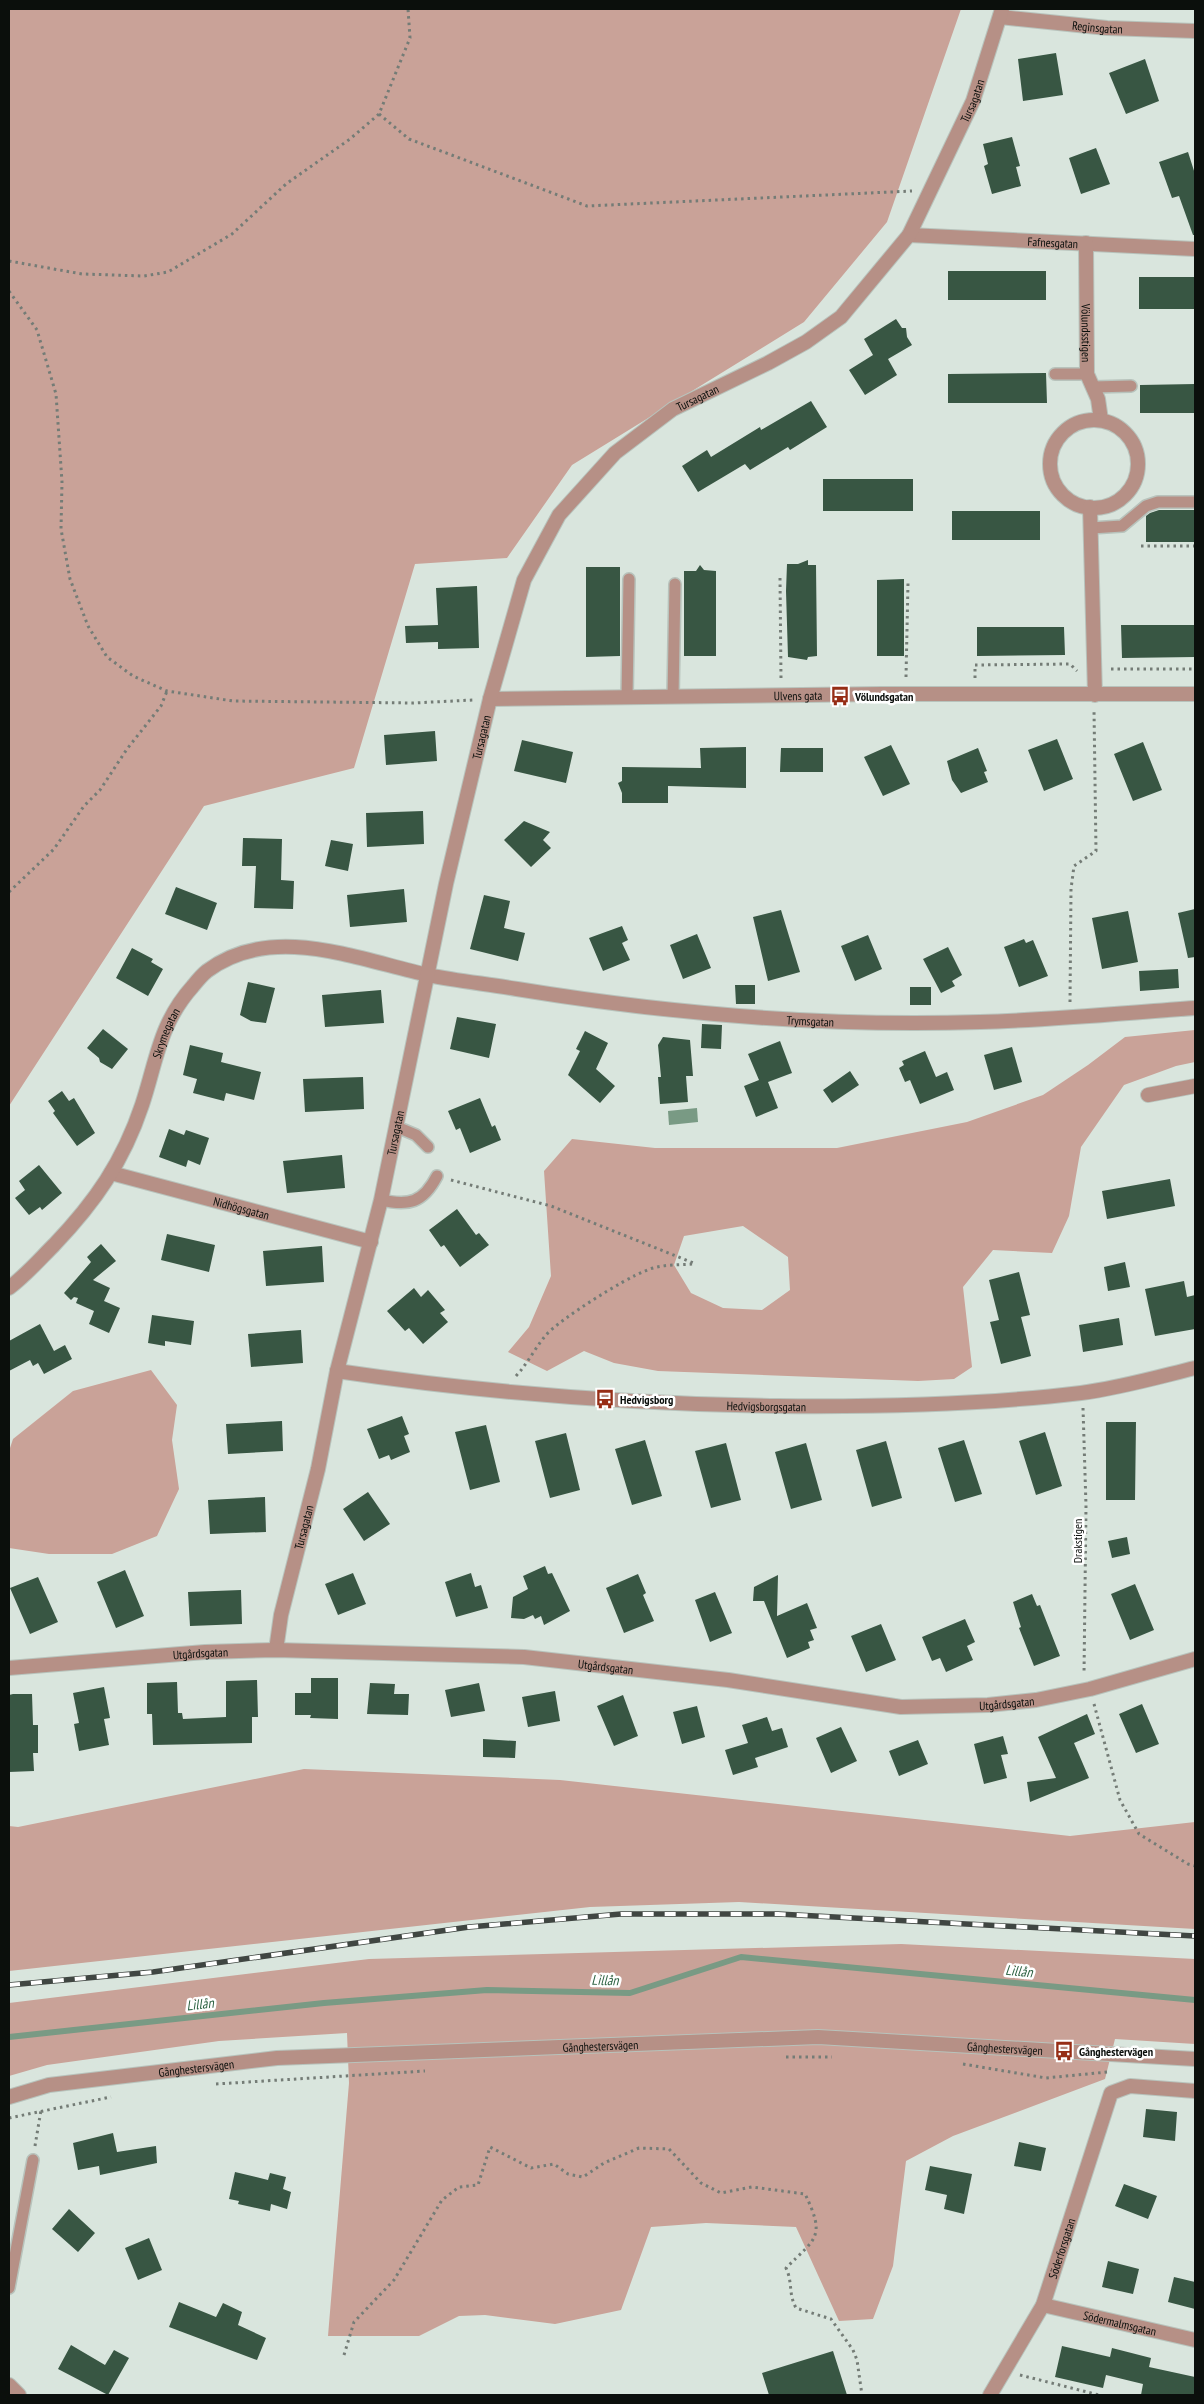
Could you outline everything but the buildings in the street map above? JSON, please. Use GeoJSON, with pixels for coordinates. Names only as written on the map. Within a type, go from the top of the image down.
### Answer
{"type":"FeatureCollection","features":[{"type":"Feature","properties":{"kind":"street","name":"Reginsgatan"},"geometry":{"type":"LineString","coordinates":[[1001,13],[1107,28],[1195,31]]}},
{"type":"Feature","properties":{"kind":"street","name":"Tursagatan"},"geometry":{"type":"LineString","coordinates":[[276,1650],[281,1615],[318,1469],[337,1370],[381,1200],[427,974],[490,699],[524,580],[559,515],[615,453],[673,409],[768,363],[806,342],[841,317],[909,235],[973,101],[1001,13]]}},
{"type":"Feature","properties":{"kind":"street","name":"Fafnesgatan"},"geometry":{"type":"LineString","coordinates":[[909,235],[1195,249]]}},
{"type":"Feature","properties":{"kind":"street","name":"Völundsstigen"},"geometry":{"type":"LineString","coordinates":[[1086,243],[1090,381],[1098,399],[1100,420]]}},
{"type":"Feature","properties":{"kind":"street"},"geometry":{"type":"LineString","coordinates":[[1085,420],[1100,420],[1110,422],[1123,430],[1132,442],[1138,457],[1136,475],[1130,489],[1119,500],[1105,506],[1090,507],[1076,504],[1063,495],[1054,483],[1050,468],[1052,450],[1060,436],[1071,426],[1085,420]]}},
{"type":"Feature","properties":{"kind":"street"},"geometry":{"type":"LineString","coordinates":[[1090,507],[1095,695]]}},
{"type":"Feature","properties":{"kind":"street","name":"Ulvens gata"},"geometry":{"type":"LineString","coordinates":[[490,699],[1195,694]]}},
{"type":"Feature","properties":{"kind":"street","name":"Skrymegatan"},"geometry":{"type":"LineString","coordinates":[[9,1288],[23,1277],[86,1211],[120,1159],[142,1105],[159,1042],[179,1002],[206,971],[235,955],[276,946],[320,948],[427,974]]}},
{"type":"Feature","properties":{"kind":"street","name":"Trymsgatan"},"geometry":{"type":"LineString","coordinates":[[427,974],[585,1000],[718,1015],[828,1021],[980,1022],[1195,1008]]}},
{"type":"Feature","properties":{"kind":"street"},"geometry":{"type":"LineString","coordinates":[[1148,1095],[1195,1086]]}},
{"type":"Feature","properties":{"kind":"street","name":"Nidhögsgatan"},"geometry":{"type":"LineString","coordinates":[[111,1173],[371,1242]]}},
{"type":"Feature","properties":{"kind":"street","name":"Hedvigsborgsgatan"},"geometry":{"type":"LineString","coordinates":[[337,1370],[501,1393],[684,1404],[831,1407],[983,1402],[1083,1392],[1143,1381],[1195,1368]]}},
{"type":"Feature","properties":{"kind":"street","name":"Utgårdsgatan"},"geometry":{"type":"LineString","coordinates":[[9,1668],[205,1652],[276,1650],[397,1652],[553,1660],[728,1680],[902,1707],[988,1705],[1036,1700],[1087,1689],[1195,1659]]}},
{"type":"Feature","properties":{"kind":"street","name":"Gånghestersvägen"},"geometry":{"type":"LineString","coordinates":[[9,2097],[49,2085],[277,2058],[818,2037],[1195,2059]]}},
{"type":"Feature","properties":{"kind":"street","name":"Söderforsgatan"},"geometry":{"type":"LineString","coordinates":[[990,2395],[1043,2305],[1111,2093],[1130,2086],[1195,2091]]}},
{"type":"Feature","properties":{"kind":"street","name":"Södermalmsgatan"},"geometry":{"type":"LineString","coordinates":[[1043,2305],[1195,2340]]}},
{"type":"Feature","properties":{"kind":"street"},"geometry":{"type":"LineString","coordinates":[[9,2385],[19,2395]]}},
{"type":"Feature","properties":{"kind":"lane"},"geometry":{"type":"LineString","coordinates":[[1055,374],[1131,386]]}},
{"type":"Feature","properties":{"kind":"lane"},"geometry":{"type":"LineString","coordinates":[[1091,528],[1122,526],[1146,506],[1158,502],[1195,502]]}},
{"type":"Feature","properties":{"kind":"lane"},"geometry":{"type":"LineString","coordinates":[[627,697],[629,580]]}},
{"type":"Feature","properties":{"kind":"lane"},"geometry":{"type":"LineString","coordinates":[[672,697],[675,584]]}},
{"type":"Feature","properties":{"kind":"lane"},"geometry":{"type":"LineString","coordinates":[[397,1127],[416,1135],[428,1147]]}},
{"type":"Feature","properties":{"kind":"lane"},"geometry":{"type":"LineString","coordinates":[[381,1200],[403,1205],[417,1200],[430,1190],[437,1176]]}},
{"type":"Feature","properties":{"kind":"lane"},"geometry":{"type":"LineString","coordinates":[[9,2288],[33,2160]]}},
{"type":"Feature","properties":{"kind":"path"},"geometry":{"type":"LineString","coordinates":[[9,261],[82,274],[144,276],[168,272],[232,234],[286,184],[350,139],[379,114],[410,38],[408,9]]}},
{"type":"Feature","properties":{"kind":"path"},"geometry":{"type":"LineString","coordinates":[[379,114],[409,139],[587,206],[932,190]]}},
{"type":"Feature","properties":{"kind":"path"},"geometry":{"type":"LineString","coordinates":[[9,291],[38,330],[56,394],[62,482],[61,529],[70,578],[88,626],[107,657],[133,676],[167,691],[233,701],[413,703],[490,699]]}},
{"type":"Feature","properties":{"kind":"path"},"geometry":{"type":"LineString","coordinates":[[1141,546],[1195,546]]}},
{"type":"Feature","properties":{"kind":"path"},"geometry":{"type":"LineString","coordinates":[[780,578],[781,679]]}},
{"type":"Feature","properties":{"kind":"path"},"geometry":{"type":"LineString","coordinates":[[906,678],[908,583]]}},
{"type":"Feature","properties":{"kind":"path"},"geometry":{"type":"LineString","coordinates":[[975,680],[975,664],[1070,664],[1077,671]]}},
{"type":"Feature","properties":{"kind":"path"},"geometry":{"type":"LineString","coordinates":[[1110,669],[1195,669]]}},
{"type":"Feature","properties":{"kind":"path"},"geometry":{"type":"LineString","coordinates":[[9,892],[54,849],[84,806],[100,790],[127,749],[161,706],[167,691]]}},
{"type":"Feature","properties":{"kind":"path"},"geometry":{"type":"LineString","coordinates":[[1070,1016],[1071,889],[1074,866],[1096,850],[1093,722],[1095,695]]}},
{"type":"Feature","properties":{"kind":"path"},"geometry":{"type":"LineString","coordinates":[[437,1176],[551,1206],[696,1264],[667,1265],[646,1270],[593,1301],[546,1335],[529,1362],[501,1393]]}},
{"type":"Feature","properties":{"kind":"path","name":"Drakstigen"},"geometry":{"type":"LineString","coordinates":[[1083,1392],[1087,1689],[1120,1800],[1139,1834],[1188,1864],[1195,1866]]}},
{"type":"Feature","properties":{"kind":"path"},"geometry":{"type":"LineString","coordinates":[[780,2057],[839,2057]]}},
{"type":"Feature","properties":{"kind":"path"},"geometry":{"type":"LineString","coordinates":[[954,2063],[1046,2078],[1115,2071]]}},
{"type":"Feature","properties":{"kind":"path"},"geometry":{"type":"LineString","coordinates":[[212,2085],[426,2071]]}},
{"type":"Feature","properties":{"kind":"path"},"geometry":{"type":"LineString","coordinates":[[9,2118],[118,2095]]}},
{"type":"Feature","properties":{"kind":"path"},"geometry":{"type":"LineString","coordinates":[[33,2160],[41,2110]]}},
{"type":"Feature","properties":{"kind":"path"},"geometry":{"type":"LineString","coordinates":[[344,2356],[354,2322],[394,2280],[442,2200],[459,2186],[478,2185],[490,2147],[531,2168],[554,2164],[568,2174],[583,2177],[604,2163],[639,2148],[669,2149],[700,2183],[722,2193],[752,2187],[805,2194],[816,2215],[817,2228],[812,2245],[786,2268],[791,2279],[790,2296],[796,2308],[831,2320],[853,2350],[857,2360],[862,2395]]}},
{"type":"Feature","properties":{"kind":"path"},"geometry":{"type":"LineString","coordinates":[[1004,2371],[1099,2395]]}},
{"type":"Feature","properties":{"kind":"shaded area"},"geometry":{"type":"Polygon","coordinates":[[[9,9],[961,9],[887,222],[804,322],[572,465],[507,558],[415,564],[354,768],[204,806],[9,1106],[9,9]]]}},
{"type":"Feature","properties":{"kind":"shaded area"},"geometry":{"type":"Polygon","coordinates":[[[1195,1030],[1195,1062],[1176,1066],[1124,1085],[1081,1147],[1069,1216],[1052,1253],[993,1250],[963,1287],[972,1367],[954,1379],[918,1381],[658,1371],[614,1363],[584,1351],[547,1371],[508,1352],[529,1327],[551,1276],[544,1171],[572,1139],[655,1148],[837,1148],[967,1122],[1043,1095],[1125,1037],[1195,1030]],[[743,1226],[684,1236],[674,1265],[691,1293],[723,1308],[762,1310],[790,1290],[788,1257],[743,1226]]]}},
{"type":"Feature","properties":{"kind":"shaded area"},"geometry":{"type":"Polygon","coordinates":[[[697,1108],[698,1122],[669,1125],[668,1111],[697,1108]]]}},
{"type":"Feature","properties":{"kind":"shaded area"},"geometry":{"type":"Polygon","coordinates":[[[151,1370],[177,1405],[172,1440],[179,1489],[157,1536],[112,1554],[49,1554],[9,1548],[9,1451],[13,1439],[73,1391],[151,1370]]]}},
{"type":"Feature","properties":{"kind":"shaded area"},"geometry":{"type":"Polygon","coordinates":[[[304,1769],[560,1780],[1070,1836],[1195,1822],[1195,1929],[739,1902],[590,1907],[9,1971],[9,1826],[18,1827],[304,1769]]]}},
{"type":"Feature","properties":{"kind":"shaded area"},"geometry":{"type":"Polygon","coordinates":[[[901,1944],[1195,1959],[1195,2044],[1115,2039],[1105,2079],[953,2136],[906,2161],[893,2266],[873,2319],[839,2321],[796,2227],[706,2223],[651,2227],[621,2310],[555,2324],[485,2315],[459,2316],[419,2336],[328,2336],[349,2083],[347,2033],[219,2041],[47,2065],[9,2076],[9,2003],[369,1959],[901,1944]]]}},
{"type":"Feature","properties":{"kind":"waterway","name":"Lillån"},"geometry":{"type":"LineString","coordinates":[[9,2037],[324,2003],[487,1990],[630,1993],[741,1957],[1195,2000]]}},
{"type":"Feature","properties":{"kind":"railway"},"geometry":{"type":"LineString","coordinates":[[9,1985],[153,1972],[469,1927],[621,1914],[778,1914],[1195,1936]]}},
{"type":"Feature","properties":{"kind":"place","name":"Völundsgatan"},"geometry":{"type":"Point","coordinates":[840,696]}},
{"type":"Feature","properties":{"kind":"place","name":"Hedvigsborg"},"geometry":{"type":"Point","coordinates":[605,1399]}},
{"type":"Feature","properties":{"kind":"place","name":"Gånghestervägen"},"geometry":{"type":"Point","coordinates":[1064,2051]}}]}
